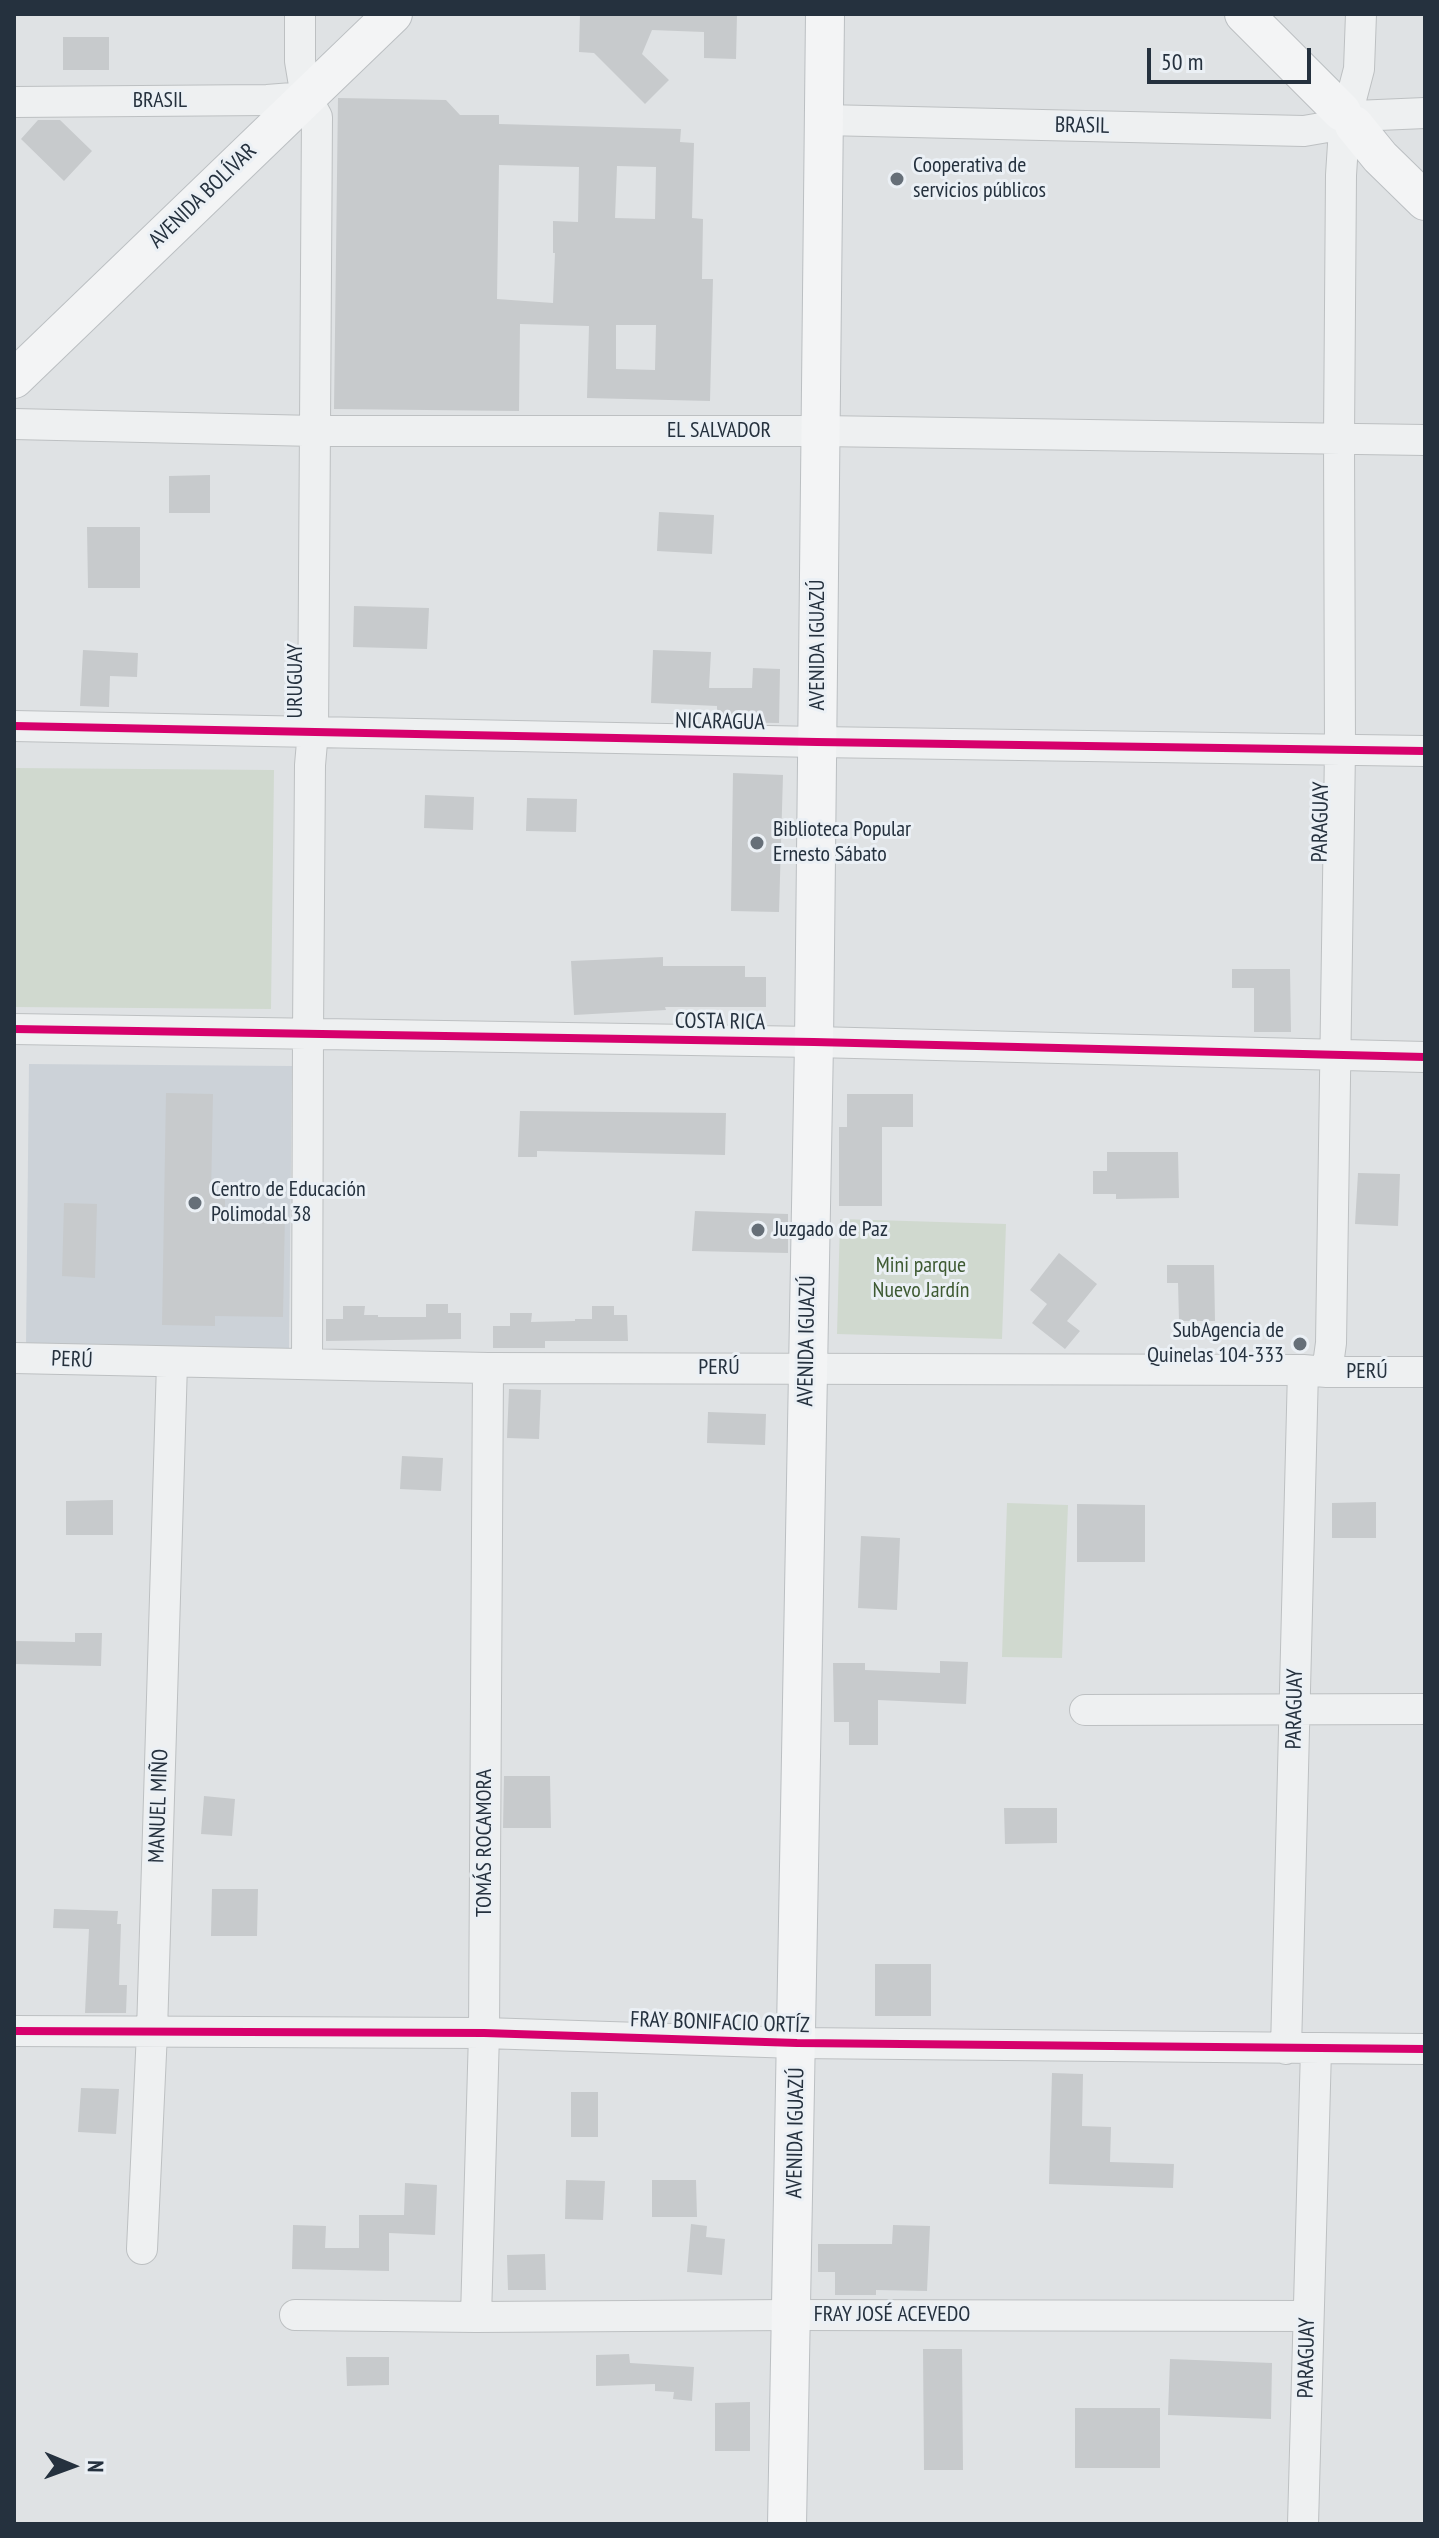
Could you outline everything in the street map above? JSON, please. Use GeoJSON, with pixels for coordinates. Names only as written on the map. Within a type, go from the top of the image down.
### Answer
{"type":"FeatureCollection","features":[{"type":"Feature","properties":{"kind":"main road","name":"AVENIDA BOLÍVAR"},"geometry":{"type":"LineString","coordinates":[[14,379],[393,14]]}},
{"type":"Feature","properties":{"kind":"main road","name":"AVENIDA IGUAZÚ"},"geometry":{"type":"LineString","coordinates":[[787,2524],[814,1042],[825,14]]}},
{"type":"Feature","properties":{"kind":"main road"},"geometry":{"type":"LineString","coordinates":[[1244,14],[1425,201]]}},
{"type":"Feature","properties":{"kind":"street","name":"URUGUAY"},"geometry":{"type":"LineString","coordinates":[[300,14],[300,61],[306,97],[317,117],[307,1363]]}},
{"type":"Feature","properties":{"kind":"street","name":"PARAGUAY"},"geometry":{"type":"LineString","coordinates":[[1303,2524],[1308,2316],[1295,1710],[1315,1371],[1331,1343],[1340,749],[1341,175],[1347,120],[1359,69],[1361,14]]}},
{"type":"Feature","properties":{"kind":"street","name":"BRASIL"},"geometry":{"type":"LineString","coordinates":[[14,102],[306,97]]}},
{"type":"Feature","properties":{"kind":"street","name":"BRASIL"},"geometry":{"type":"LineString","coordinates":[[824,120],[1304,131],[1347,120],[1425,113]]}},
{"type":"Feature","properties":{"kind":"street","name":"EL SALVADOR"},"geometry":{"type":"LineString","coordinates":[[14,424],[315,431],[820,431],[1425,440]]}},
{"type":"Feature","properties":{"kind":"street","name":"NICARAGUA"},"geometry":{"type":"LineString","coordinates":[[14,726],[1425,751]]}},
{"type":"Feature","properties":{"kind":"street","name":"COSTA RICA"},"geometry":{"type":"LineString","coordinates":[[14,1029],[814,1042],[1425,1057]]}},
{"type":"Feature","properties":{"kind":"street","name":"PERÚ"},"geometry":{"type":"LineString","coordinates":[[14,1358],[488,1368],[1425,1372]]}},
{"type":"Feature","properties":{"kind":"street","name":"MANUEL MIÑO"},"geometry":{"type":"LineString","coordinates":[[142,2249],[152,2032],[172,1363]]}},
{"type":"Feature","properties":{"kind":"street","name":"TOMÁS ROCAMORA"},"geometry":{"type":"LineString","coordinates":[[476,2317],[484,2033],[488,1368]]}},
{"type":"Feature","properties":{"kind":"street"},"geometry":{"type":"LineString","coordinates":[[1085,1710],[1425,1709]]}},
{"type":"Feature","properties":{"kind":"street","name":"FRAY BONIFACIO ORTÍZ"},"geometry":{"type":"LineString","coordinates":[[14,2031],[484,2033],[797,2043],[1425,2049]]}},
{"type":"Feature","properties":{"kind":"street","name":"FRAY JOSÉ ACEVEDO"},"geometry":{"type":"LineString","coordinates":[[295,2315],[1308,2316]]}},
{"type":"Feature","properties":{"kind":"shaded area"},"geometry":{"type":"Polygon","coordinates":[[[29,1064],[292,1066],[289,1348],[26,1346],[29,1064]]]}},
{"type":"Feature","properties":{"kind":"green space"},"geometry":{"type":"Polygon","coordinates":[[[14,768],[274,770],[271,1009],[14,1007],[14,768]]]}},
{"type":"Feature","properties":{"kind":"green space","name":"Mini parque Nuevo Jardín"},"geometry":{"type":"Polygon","coordinates":[[[840,1219],[1006,1224],[1002,1339],[837,1334],[840,1219]]]}},
{"type":"Feature","properties":{"kind":"green space"},"geometry":{"type":"Polygon","coordinates":[[[1007,1503],[1068,1505],[1062,1658],[1002,1657],[1007,1503]]]}},
{"type":"Feature","properties":{"kind":"building"},"geometry":{"type":"Polygon","coordinates":[[[580,14],[737,14],[736,59],[704,58],[704,32],[652,30],[642,54],[669,80],[645,104],[594,53],[579,52],[580,14]]]}},
{"type":"Feature","properties":{"kind":"building"},"geometry":{"type":"Polygon","coordinates":[[[63,37],[109,37],[109,70],[63,70],[63,37]]]}},
{"type":"Feature","properties":{"kind":"building"},"geometry":{"type":"Polygon","coordinates":[[[338,98],[446,100],[460,115],[499,115],[499,124],[681,129],[680,142],[694,143],[692,218],[703,219],[702,279],[713,279],[710,401],[587,398],[589,326],[520,324],[519,411],[334,409],[338,98]],[[499,165],[497,299],[553,303],[553,221],[578,222],[579,167],[499,165]],[[617,166],[615,218],[655,219],[656,167],[617,166]],[[616,325],[616,369],[655,370],[656,325],[616,325]]]}},
{"type":"Feature","properties":{"kind":"building"},"geometry":{"type":"Polygon","coordinates":[[[38,120],[60,120],[92,151],[64,181],[21,139],[38,120]]]}},
{"type":"Feature","properties":{"kind":"building"},"geometry":{"type":"Polygon","coordinates":[[[210,475],[210,513],[169,513],[169,476],[210,475]]]}},
{"type":"Feature","properties":{"kind":"building"},"geometry":{"type":"Polygon","coordinates":[[[659,512],[714,515],[712,554],[657,551],[659,512]]]}},
{"type":"Feature","properties":{"kind":"building"},"geometry":{"type":"Polygon","coordinates":[[[87,527],[140,527],[140,588],[88,588],[87,527]]]}},
{"type":"Feature","properties":{"kind":"building"},"geometry":{"type":"Polygon","coordinates":[[[354,606],[429,608],[427,649],[353,647],[354,606]]]}},
{"type":"Feature","properties":{"kind":"building"},"geometry":{"type":"Polygon","coordinates":[[[83,650],[138,653],[137,677],[110,676],[109,707],[80,706],[83,650]]]}},
{"type":"Feature","properties":{"kind":"building"},"geometry":{"type":"Polygon","coordinates":[[[653,650],[711,652],[709,688],[752,688],[753,668],[780,669],[779,723],[717,722],[717,706],[651,703],[653,650]]]}},
{"type":"Feature","properties":{"kind":"building","name":"Biblioteca Popular Ernesto Sábato"},"geometry":{"type":"Polygon","coordinates":[[[733,773],[783,775],[779,912],[731,911],[733,773]]]}},
{"type":"Feature","properties":{"kind":"building"},"geometry":{"type":"Polygon","coordinates":[[[425,795],[474,797],[473,830],[424,828],[425,795]]]}},
{"type":"Feature","properties":{"kind":"building"},"geometry":{"type":"Polygon","coordinates":[[[527,798],[577,799],[576,832],[526,831],[527,798]]]}},
{"type":"Feature","properties":{"kind":"building"},"geometry":{"type":"Polygon","coordinates":[[[663,957],[663,966],[745,966],[745,977],[766,977],[766,1007],[665,1007],[666,1010],[574,1015],[571,961],[663,957]]]}},
{"type":"Feature","properties":{"kind":"building"},"geometry":{"type":"Polygon","coordinates":[[[1232,969],[1290,969],[1291,1032],[1254,1032],[1254,988],[1232,988],[1232,969]]]}},
{"type":"Feature","properties":{"kind":"building","name":"Centro de Educación Polimodal 38"},"geometry":{"type":"Polygon","coordinates":[[[166,1093],[213,1094],[211,1196],[225,1196],[225,1210],[285,1211],[283,1317],[215,1316],[215,1326],[162,1325],[166,1093]]]}},
{"type":"Feature","properties":{"kind":"building"},"geometry":{"type":"Polygon","coordinates":[[[847,1094],[913,1094],[913,1127],[882,1127],[882,1206],[839,1206],[839,1127],[847,1127],[847,1094]]]}},
{"type":"Feature","properties":{"kind":"building"},"geometry":{"type":"Polygon","coordinates":[[[520,1111],[726,1113],[725,1155],[537,1151],[537,1157],[518,1157],[520,1111]]]}},
{"type":"Feature","properties":{"kind":"building"},"geometry":{"type":"Polygon","coordinates":[[[1107,1152],[1178,1152],[1179,1198],[1116,1199],[1116,1194],[1093,1194],[1093,1171],[1107,1171],[1107,1152]]]}},
{"type":"Feature","properties":{"kind":"building"},"geometry":{"type":"Polygon","coordinates":[[[1358,1173],[1400,1174],[1398,1226],[1355,1224],[1358,1173]]]}},
{"type":"Feature","properties":{"kind":"building"},"geometry":{"type":"Polygon","coordinates":[[[64,1203],[97,1204],[95,1278],[62,1276],[64,1203]]]}},
{"type":"Feature","properties":{"kind":"building"},"geometry":{"type":"Polygon","coordinates":[[[695,1211],[788,1214],[788,1253],[692,1251],[695,1211]]]}},
{"type":"Feature","properties":{"kind":"building"},"geometry":{"type":"Polygon","coordinates":[[[1059,1253],[1097,1284],[1067,1321],[1080,1331],[1065,1349],[1032,1323],[1047,1304],[1030,1290],[1059,1253]]]}},
{"type":"Feature","properties":{"kind":"building"},"geometry":{"type":"Polygon","coordinates":[[[1167,1265],[1214,1265],[1215,1321],[1179,1321],[1178,1283],[1167,1283],[1167,1265]]]}},
{"type":"Feature","properties":{"kind":"building"},"geometry":{"type":"Polygon","coordinates":[[[426,1304],[448,1304],[448,1313],[461,1313],[461,1339],[326,1341],[326,1319],[343,1319],[343,1306],[365,1306],[364,1315],[378,1317],[426,1317],[426,1304]]]}},
{"type":"Feature","properties":{"kind":"building"},"geometry":{"type":"Polygon","coordinates":[[[592,1306],[614,1306],[614,1315],[627,1315],[628,1341],[545,1341],[545,1348],[493,1348],[493,1326],[510,1326],[510,1313],[532,1313],[531,1322],[575,1321],[592,1319],[592,1306]]]}},
{"type":"Feature","properties":{"kind":"building"},"geometry":{"type":"Polygon","coordinates":[[[509,1389],[541,1390],[539,1439],[507,1438],[509,1389]]]}},
{"type":"Feature","properties":{"kind":"building"},"geometry":{"type":"Polygon","coordinates":[[[708,1412],[766,1414],[765,1445],[707,1443],[708,1412]]]}},
{"type":"Feature","properties":{"kind":"building"},"geometry":{"type":"Polygon","coordinates":[[[402,1456],[443,1458],[441,1491],[400,1489],[402,1456]]]}},
{"type":"Feature","properties":{"kind":"building"},"geometry":{"type":"Polygon","coordinates":[[[113,1500],[113,1535],[66,1535],[66,1501],[113,1500]]]}},
{"type":"Feature","properties":{"kind":"building"},"geometry":{"type":"Polygon","coordinates":[[[1376,1502],[1376,1538],[1332,1538],[1332,1503],[1376,1502]]]}},
{"type":"Feature","properties":{"kind":"building"},"geometry":{"type":"Polygon","coordinates":[[[1077,1504],[1145,1505],[1145,1562],[1077,1562],[1077,1504]]]}},
{"type":"Feature","properties":{"kind":"building"},"geometry":{"type":"Polygon","coordinates":[[[861,1536],[900,1538],[897,1610],[858,1608],[861,1536]]]}},
{"type":"Feature","properties":{"kind":"building"},"geometry":{"type":"Polygon","coordinates":[[[75,1633],[102,1633],[101,1666],[14,1664],[14,1641],[75,1642],[75,1633]]]}},
{"type":"Feature","properties":{"kind":"building"},"geometry":{"type":"Polygon","coordinates":[[[940,1661],[968,1662],[966,1704],[878,1700],[878,1745],[849,1745],[849,1722],[834,1722],[833,1663],[865,1663],[865,1670],[940,1673],[940,1661]]]}},
{"type":"Feature","properties":{"kind":"building"},"geometry":{"type":"Polygon","coordinates":[[[504,1776],[550,1776],[551,1828],[503,1828],[504,1776]]]}},
{"type":"Feature","properties":{"kind":"building"},"geometry":{"type":"Polygon","coordinates":[[[204,1796],[235,1799],[232,1836],[201,1834],[204,1796]]]}},
{"type":"Feature","properties":{"kind":"building"},"geometry":{"type":"Polygon","coordinates":[[[1004,1808],[1057,1808],[1057,1843],[1005,1844],[1004,1808]]]}},
{"type":"Feature","properties":{"kind":"building"},"geometry":{"type":"Polygon","coordinates":[[[212,1889],[258,1889],[257,1936],[211,1936],[212,1889]]]}},
{"type":"Feature","properties":{"kind":"building"},"geometry":{"type":"Polygon","coordinates":[[[54,1909],[118,1911],[117,1924],[121,1924],[119,1985],[127,1985],[126,2013],[85,2013],[89,1929],[53,1928],[54,1909]]]}},
{"type":"Feature","properties":{"kind":"building"},"geometry":{"type":"Polygon","coordinates":[[[875,1964],[931,1964],[931,2016],[875,2016],[875,1964]]]}},
{"type":"Feature","properties":{"kind":"building"},"geometry":{"type":"Polygon","coordinates":[[[1052,2073],[1083,2074],[1082,2126],[1111,2127],[1110,2162],[1174,2164],[1173,2188],[1049,2184],[1052,2073]]]}},
{"type":"Feature","properties":{"kind":"building"},"geometry":{"type":"Polygon","coordinates":[[[81,2088],[119,2089],[116,2134],[78,2132],[81,2088]]]}},
{"type":"Feature","properties":{"kind":"building"},"geometry":{"type":"Polygon","coordinates":[[[571,2092],[598,2092],[598,2137],[571,2137],[571,2092]]]}},
{"type":"Feature","properties":{"kind":"building"},"geometry":{"type":"Polygon","coordinates":[[[566,2180],[605,2181],[603,2220],[565,2219],[566,2180]]]}},
{"type":"Feature","properties":{"kind":"building"},"geometry":{"type":"Polygon","coordinates":[[[652,2180],[696,2180],[697,2217],[652,2217],[652,2180]]]}},
{"type":"Feature","properties":{"kind":"building"},"geometry":{"type":"Polygon","coordinates":[[[405,2183],[437,2185],[435,2235],[389,2233],[389,2271],[292,2269],[293,2225],[326,2226],[325,2248],[359,2248],[359,2215],[404,2215],[405,2183]]]}},
{"type":"Feature","properties":{"kind":"building"},"geometry":{"type":"Polygon","coordinates":[[[691,2224],[707,2226],[706,2237],[725,2239],[722,2275],[687,2272],[691,2224]]]}},
{"type":"Feature","properties":{"kind":"building"},"geometry":{"type":"Polygon","coordinates":[[[893,2225],[930,2226],[927,2291],[876,2290],[876,2295],[835,2295],[835,2272],[818,2272],[818,2244],[892,2244],[893,2225]]]}},
{"type":"Feature","properties":{"kind":"building"},"geometry":{"type":"Polygon","coordinates":[[[545,2254],[546,2290],[508,2290],[507,2255],[545,2254]]]}},
{"type":"Feature","properties":{"kind":"building"},"geometry":{"type":"Polygon","coordinates":[[[923,2349],[962,2349],[963,2470],[924,2470],[923,2349]]]}},
{"type":"Feature","properties":{"kind":"building"},"geometry":{"type":"Polygon","coordinates":[[[629,2354],[630,2363],[694,2367],[692,2401],[673,2399],[674,2392],[655,2391],[655,2384],[596,2386],[596,2355],[629,2354]]]}},
{"type":"Feature","properties":{"kind":"building"},"geometry":{"type":"Polygon","coordinates":[[[346,2357],[389,2357],[389,2385],[347,2386],[346,2357]]]}},
{"type":"Feature","properties":{"kind":"building"},"geometry":{"type":"Polygon","coordinates":[[[1170,2359],[1272,2363],[1271,2419],[1168,2415],[1170,2359]]]}},
{"type":"Feature","properties":{"kind":"building"},"geometry":{"type":"Polygon","coordinates":[[[750,2402],[750,2451],[715,2451],[715,2403],[750,2402]]]}},
{"type":"Feature","properties":{"kind":"building"},"geometry":{"type":"Polygon","coordinates":[[[1075,2408],[1160,2408],[1160,2468],[1075,2468],[1075,2408]]]}},
{"type":"Feature","properties":{"kind":"cycle path"},"geometry":{"type":"LineString","coordinates":[[14,726],[1425,751]]}},
{"type":"Feature","properties":{"kind":"cycle path"},"geometry":{"type":"LineString","coordinates":[[14,1029],[814,1042],[1425,1057]]}},
{"type":"Feature","properties":{"kind":"cycle path"},"geometry":{"type":"LineString","coordinates":[[14,2031],[484,2033],[797,2043],[1425,2049]]}},
{"type":"Feature","properties":{"kind":"place","name":"Cooperativa de servicios públicos"},"geometry":{"type":"Point","coordinates":[897,179]}},
{"type":"Feature","properties":{"kind":"place","name":"Biblioteca Popular Ernesto Sábato"},"geometry":{"type":"Point","coordinates":[757,843]}},
{"type":"Feature","properties":{"kind":"place","name":"Centro de Educación Polimodal 38"},"geometry":{"type":"Point","coordinates":[195,1203]}},
{"type":"Feature","properties":{"kind":"place","name":"Juzgado de Paz"},"geometry":{"type":"Point","coordinates":[758,1230]}},
{"type":"Feature","properties":{"kind":"place","name":"SubAgencia de Quinelas 104-333"},"geometry":{"type":"Point","coordinates":[1300,1344]}}]}
